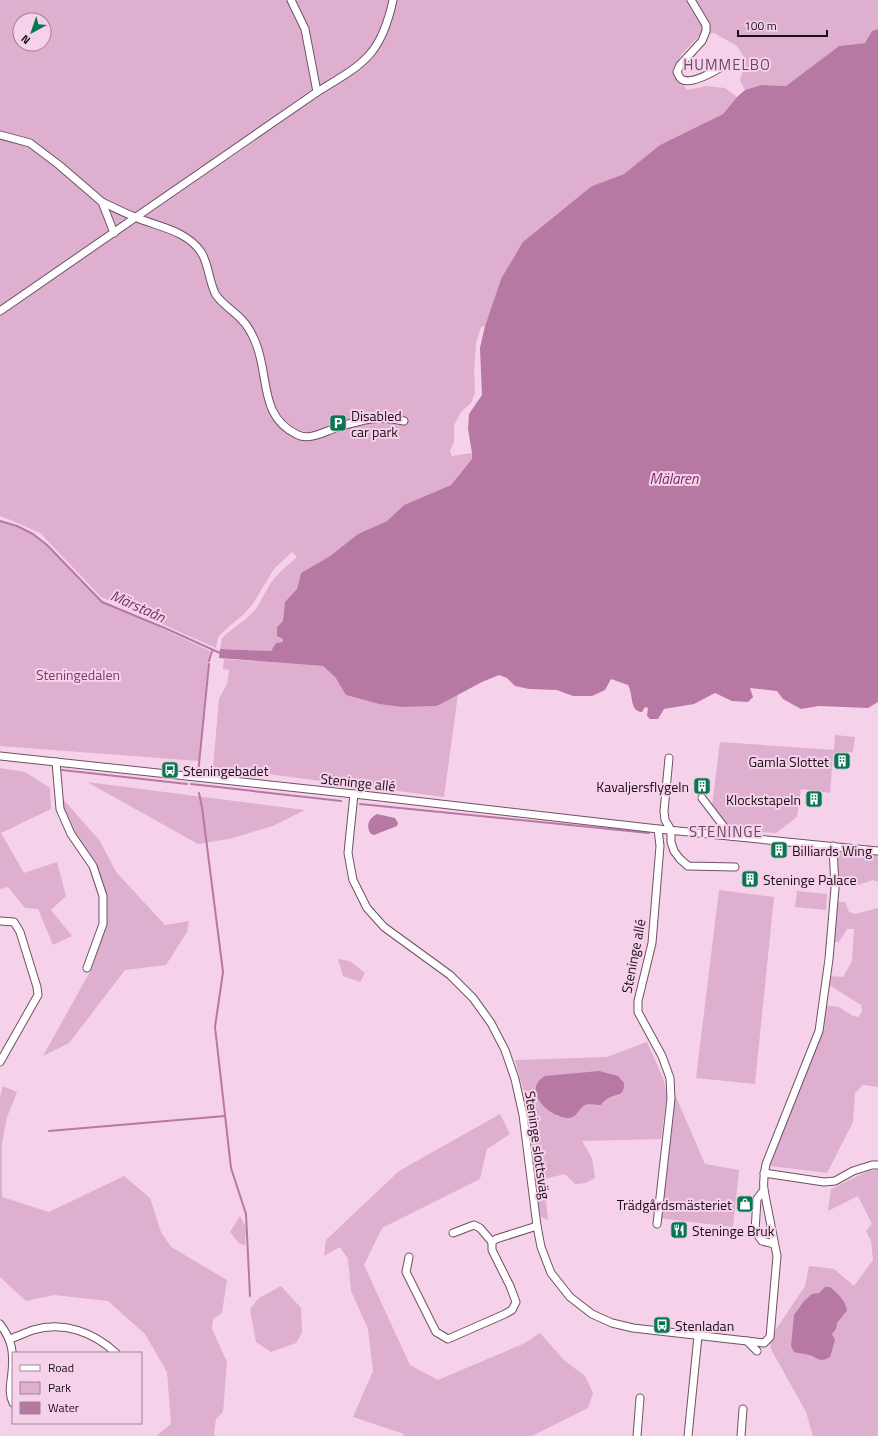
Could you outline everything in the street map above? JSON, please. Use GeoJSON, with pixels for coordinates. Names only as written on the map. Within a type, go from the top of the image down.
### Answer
{"type":"FeatureCollection","features":[{"type":"Feature","properties":{"kind":"street"},"geometry":{"type":"LineString","coordinates":[[291,0],[305,29],[317,92]]}},
{"type":"Feature","properties":{"kind":"street"},"geometry":{"type":"LineString","coordinates":[[0,311],[317,92],[356,69],[367,59],[376,47],[384,31],[393,0]]}},
{"type":"Feature","properties":{"kind":"street"},"geometry":{"type":"LineString","coordinates":[[691,0],[706,25],[706,32],[702,41],[680,65],[677,72],[679,78],[688,81],[704,76],[723,66]]}},
{"type":"Feature","properties":{"kind":"street"},"geometry":{"type":"LineString","coordinates":[[0,135],[30,143],[59,165],[102,202],[136,218],[166,228],[186,238],[201,253],[215,294],[226,307],[243,321],[255,341],[263,369],[268,402],[276,418],[286,428],[300,436],[314,436],[338,427],[378,418],[404,421]]}},
{"type":"Feature","properties":{"kind":"street"},"geometry":{"type":"LineString","coordinates":[[102,202],[114,233]]}},
{"type":"Feature","properties":{"kind":"street","name":"Steninge allé"},"geometry":{"type":"LineString","coordinates":[[0,756],[354,794],[658,829],[878,851]]}},
{"type":"Feature","properties":{"kind":"street"},"geometry":{"type":"LineString","coordinates":[[669,758],[664,810],[665,820],[671,830],[671,842],[674,851],[688,866],[735,867]]}},
{"type":"Feature","properties":{"kind":"street"},"geometry":{"type":"LineString","coordinates":[[56,762],[60,809],[71,834],[92,866],[103,896],[103,924],[87,968]]}},
{"type":"Feature","properties":{"kind":"street","name":"Steninge slottsväg"},"geometry":{"type":"LineString","coordinates":[[354,794],[348,853],[353,880],[367,908],[384,927],[450,975],[473,998],[491,1022],[505,1050],[515,1079],[523,1115],[541,1247],[551,1273],[570,1297],[592,1314],[612,1323],[633,1328],[764,1343],[770,1337],[777,1256],[764,1190],[764,1173]]}},
{"type":"Feature","properties":{"kind":"street"},"geometry":{"type":"LineString","coordinates":[[702,798],[731,836]]}},
{"type":"Feature","properties":{"kind":"street","name":"Steninge allé"},"geometry":{"type":"LineString","coordinates":[[657,1224],[671,1099],[670,1078],[662,1056],[638,1012],[638,1001],[652,943],[660,846],[658,829]]}},
{"type":"Feature","properties":{"kind":"street"},"geometry":{"type":"LineString","coordinates":[[833,846],[835,888],[829,959],[819,1031],[766,1164],[764,1173],[824,1182],[835,1181],[853,1171],[872,1165],[878,1165]]}},
{"type":"Feature","properties":{"kind":"street"},"geometry":{"type":"LineString","coordinates":[[0,922],[14,922],[20,932],[38,994],[0,1062]]}},
{"type":"Feature","properties":{"kind":"street"},"geometry":{"type":"LineString","coordinates":[[764,1190],[757,1199],[755,1231],[762,1241],[774,1244]]}},
{"type":"Feature","properties":{"kind":"street"},"geometry":{"type":"LineString","coordinates":[[408,1256],[406,1272],[436,1332],[448,1339],[512,1310],[516,1302],[510,1286],[492,1250],[492,1242],[480,1228],[474,1225],[453,1233]]}},
{"type":"Feature","properties":{"kind":"street"},"geometry":{"type":"LineString","coordinates":[[492,1242],[496,1238],[537,1226]]}},
{"type":"Feature","properties":{"kind":"street"},"geometry":{"type":"LineString","coordinates":[[0,1324],[10,1339],[12,1363],[10,1393],[12,1400]]}},
{"type":"Feature","properties":{"kind":"street"},"geometry":{"type":"LineString","coordinates":[[10,1339],[34,1330],[56,1327],[72,1328],[89,1334],[105,1343],[115,1352]]}},
{"type":"Feature","properties":{"kind":"street"},"geometry":{"type":"LineString","coordinates":[[688,1436],[698,1336]]}},
{"type":"Feature","properties":{"kind":"street"},"geometry":{"type":"LineString","coordinates":[[747,1341],[757,1351]]}},
{"type":"Feature","properties":{"kind":"street"},"geometry":{"type":"LineString","coordinates":[[637,1436],[640,1398]]}},
{"type":"Feature","properties":{"kind":"street"},"geometry":{"type":"LineString","coordinates":[[741,1436],[743,1409]]}},
{"type":"Feature","properties":{"kind":"green space"},"geometry":{"type":"Polygon","coordinates":[[[0,0],[878,0],[878,29],[872,31],[865,43],[839,46],[786,86],[761,85],[745,90],[740,80],[746,60],[737,46],[714,33],[698,37],[681,55],[674,69],[675,77],[682,82],[687,90],[707,86],[725,88],[737,97],[723,114],[660,145],[624,174],[592,186],[501,279],[485,326],[481,327],[476,343],[474,370],[475,393],[471,403],[461,412],[454,425],[454,442],[450,451],[452,456],[472,453],[472,459],[451,485],[404,505],[387,521],[358,534],[330,556],[301,573],[297,589],[285,602],[283,642],[276,643],[271,651],[220,649],[222,639],[225,635],[256,609],[270,584],[279,573],[297,557],[292,552],[274,569],[252,605],[218,637],[216,648],[101,597],[40,533],[0,516],[0,0]]]}},
{"type":"Feature","properties":{"kind":"green space","name":"Steningedalen"},"geometry":{"type":"Polygon","coordinates":[[[0,521],[12,524],[40,539],[99,599],[210,651],[199,761],[0,746],[0,521]]]}},
{"type":"Feature","properties":{"kind":"green space"},"geometry":{"type":"Polygon","coordinates":[[[224,659],[323,666],[334,676],[346,695],[379,704],[402,707],[437,706],[458,694],[444,797],[213,767],[219,699],[227,684],[229,670],[223,669],[224,659]]]}},
{"type":"Feature","properties":{"kind":"green space"},"geometry":{"type":"Polygon","coordinates":[[[835,735],[855,737],[853,752],[833,754],[830,793],[801,789],[797,817],[776,833],[732,830],[712,806],[720,742],[834,750],[835,735]]]}},
{"type":"Feature","properties":{"kind":"green space"},"geometry":{"type":"Polygon","coordinates":[[[0,768],[25,772],[50,788],[51,809],[1,833],[24,873],[57,862],[66,896],[51,910],[72,936],[53,945],[38,909],[25,908],[8,887],[0,889],[0,768]]]}},
{"type":"Feature","properties":{"kind":"green space"},"geometry":{"type":"Polygon","coordinates":[[[87,782],[305,810],[273,826],[229,839],[198,844],[87,782]]]}},
{"type":"Feature","properties":{"kind":"green space"},"geometry":{"type":"Polygon","coordinates":[[[63,799],[100,841],[116,872],[165,925],[189,921],[187,932],[166,965],[125,970],[69,1043],[43,1056],[92,968],[107,923],[107,896],[96,865],[74,833],[63,808],[63,799]]]}},
{"type":"Feature","properties":{"kind":"green space"},"geometry":{"type":"Polygon","coordinates":[[[838,850],[878,855],[878,882],[873,880],[858,885],[839,884],[838,850]]]}},
{"type":"Feature","properties":{"kind":"green space"},"geometry":{"type":"Polygon","coordinates":[[[719,890],[774,897],[755,1084],[696,1078],[719,890]]]}},
{"type":"Feature","properties":{"kind":"green space"},"geometry":{"type":"Polygon","coordinates":[[[797,891],[827,894],[826,910],[795,907],[797,891]]]}},
{"type":"Feature","properties":{"kind":"green space"},"geometry":{"type":"Polygon","coordinates":[[[838,902],[845,902],[849,912],[855,914],[878,908],[878,1087],[863,1085],[855,1093],[853,1122],[827,1173],[770,1166],[822,1033],[825,1005],[839,1007],[853,1016],[858,1017],[862,1012],[861,1005],[829,985],[829,976],[843,977],[852,961],[854,929],[847,929],[839,942],[833,942],[838,902]]]}},
{"type":"Feature","properties":{"kind":"green space"},"geometry":{"type":"Polygon","coordinates":[[[338,959],[350,961],[365,973],[360,982],[343,976],[338,959]]]}},
{"type":"Feature","properties":{"kind":"green space"},"geometry":{"type":"Polygon","coordinates":[[[647,1042],[663,1078],[667,1095],[661,1139],[582,1141],[592,1158],[595,1178],[586,1183],[575,1184],[565,1174],[544,1179],[548,1220],[539,1216],[530,1137],[532,1114],[527,1103],[515,1060],[607,1057],[647,1042]],[[624,1090],[551,1112],[557,1116],[565,1117],[585,1105],[601,1105],[607,1099],[621,1094],[624,1090]]]}},
{"type":"Feature","properties":{"kind":"green space"},"geometry":{"type":"Polygon","coordinates":[[[3,1086],[17,1092],[7,1117],[2,1143],[2,1197],[49,1212],[124,1176],[150,1198],[161,1232],[171,1247],[227,1280],[222,1313],[213,1319],[212,1329],[227,1362],[223,1412],[216,1419],[215,1436],[156,1436],[171,1424],[167,1372],[145,1334],[108,1301],[54,1295],[26,1301],[0,1277],[0,1097],[3,1086]]]}},
{"type":"Feature","properties":{"kind":"green space"},"geometry":{"type":"Polygon","coordinates":[[[673,1090],[705,1164],[739,1170],[733,1227],[658,1218],[673,1090]]]}},
{"type":"Feature","properties":{"kind":"green space"},"geometry":{"type":"Polygon","coordinates":[[[500,1114],[510,1134],[487,1149],[480,1179],[382,1228],[364,1265],[410,1365],[438,1380],[525,1343],[540,1333],[565,1361],[585,1376],[593,1393],[588,1408],[532,1436],[403,1436],[404,1434],[353,1417],[373,1371],[368,1329],[351,1291],[348,1259],[340,1247],[324,1256],[326,1240],[399,1171],[500,1114]]]}},
{"type":"Feature","properties":{"kind":"green space"},"geometry":{"type":"Polygon","coordinates":[[[878,1170],[878,1436],[813,1436],[806,1412],[771,1349],[770,1341],[805,1286],[809,1266],[834,1269],[854,1286],[873,1260],[871,1241],[866,1231],[872,1224],[858,1196],[828,1211],[831,1189],[868,1171],[878,1170]]]}},
{"type":"Feature","properties":{"kind":"green space"},"geometry":{"type":"Polygon","coordinates":[[[240,1216],[246,1227],[245,1246],[239,1243],[230,1232],[240,1216]]]}},
{"type":"Feature","properties":{"kind":"green space"},"geometry":{"type":"Polygon","coordinates":[[[281,1286],[301,1308],[302,1333],[296,1343],[271,1352],[256,1342],[250,1309],[259,1298],[281,1286]]]}},
{"type":"Feature","properties":{"kind":"water","name":"Mälaren"},"geometry":{"type":"Polygon","coordinates":[[[878,29],[878,702],[868,708],[819,706],[801,709],[783,699],[777,691],[750,688],[753,697],[748,702],[732,701],[715,693],[694,704],[664,709],[658,719],[650,719],[647,716],[648,708],[645,707],[642,712],[635,709],[633,706],[628,685],[611,679],[605,690],[592,696],[573,696],[557,690],[529,689],[515,686],[507,678],[499,675],[482,682],[437,706],[402,707],[379,704],[346,695],[335,677],[323,666],[219,658],[220,649],[271,651],[276,643],[283,642],[283,639],[277,636],[277,627],[283,621],[285,602],[297,589],[301,573],[330,556],[358,534],[387,521],[404,505],[451,485],[472,459],[468,429],[469,414],[482,395],[480,348],[485,326],[501,279],[523,242],[592,186],[624,174],[660,145],[723,114],[745,90],[761,85],[786,86],[839,46],[865,43],[872,31],[878,29]]]}},
{"type":"Feature","properties":{"kind":"water"},"geometry":{"type":"Polygon","coordinates":[[[377,814],[395,818],[398,823],[397,826],[374,835],[371,834],[368,825],[370,820],[377,814]]]}},
{"type":"Feature","properties":{"kind":"water"},"geometry":{"type":"Polygon","coordinates":[[[599,1071],[618,1076],[624,1083],[622,1093],[604,1101],[601,1105],[585,1105],[574,1116],[569,1118],[561,1117],[553,1113],[540,1102],[536,1088],[538,1082],[545,1076],[599,1071]]]}},
{"type":"Feature","properties":{"kind":"water"},"geometry":{"type":"Polygon","coordinates":[[[825,1287],[830,1287],[839,1295],[845,1304],[847,1311],[837,1323],[836,1329],[832,1334],[835,1340],[830,1357],[821,1360],[807,1354],[794,1352],[791,1346],[794,1315],[804,1301],[812,1294],[819,1293],[825,1287]]]}},
{"type":"Feature","properties":{"kind":"waterway","name":"Märstaån"},"geometry":{"type":"LineString","coordinates":[[0,521],[17,526],[33,534],[47,545],[102,602],[220,653]]}},
{"type":"Feature","properties":{"kind":"waterway"},"geometry":{"type":"LineString","coordinates":[[209,661],[212,651]]}},
{"type":"Feature","properties":{"kind":"waterway"},"geometry":{"type":"LineString","coordinates":[[198,774],[209,664]]}},
{"type":"Feature","properties":{"kind":"waterway"},"geometry":{"type":"LineString","coordinates":[[62,770],[187,784]]}},
{"type":"Feature","properties":{"kind":"waterway"},"geometry":{"type":"LineString","coordinates":[[191,784],[341,801]]}},
{"type":"Feature","properties":{"kind":"waterway"},"geometry":{"type":"LineString","coordinates":[[199,793],[223,972],[215,1027],[231,1168],[246,1214],[250,1296]]}},
{"type":"Feature","properties":{"kind":"waterway"},"geometry":{"type":"LineString","coordinates":[[360,804],[649,833]]}},
{"type":"Feature","properties":{"kind":"waterway"},"geometry":{"type":"LineString","coordinates":[[49,1131],[225,1116]]}},
{"type":"Feature","properties":{"kind":"place","name":"Disabled car park"},"geometry":{"type":"Point","coordinates":[338,423]}},
{"type":"Feature","properties":{"kind":"place","name":"Gamla Slottet"},"geometry":{"type":"Point","coordinates":[842,761]}},
{"type":"Feature","properties":{"kind":"place","name":"Steningebadet"},"geometry":{"type":"Point","coordinates":[170,770]}},
{"type":"Feature","properties":{"kind":"place","name":"Kavaljersflygeln"},"geometry":{"type":"Point","coordinates":[702,786]}},
{"type":"Feature","properties":{"kind":"place","name":"Klockstapeln"},"geometry":{"type":"Point","coordinates":[814,799]}},
{"type":"Feature","properties":{"kind":"place","name":"Billiards Wing"},"geometry":{"type":"Point","coordinates":[779,850]}},
{"type":"Feature","properties":{"kind":"place","name":"Steninge Palace"},"geometry":{"type":"Point","coordinates":[750,879]}},
{"type":"Feature","properties":{"kind":"place","name":"Trädgårdsmästeriet"},"geometry":{"type":"Point","coordinates":[745,1204]}},
{"type":"Feature","properties":{"kind":"place","name":"Steninge Bruk"},"geometry":{"type":"Point","coordinates":[679,1230]}},
{"type":"Feature","properties":{"kind":"place","name":"Stenladan"},"geometry":{"type":"Point","coordinates":[662,1325]}},
{"type":"Feature","properties":{"kind":"district","name":"HUMMELBO"},"geometry":{"type":"Point","coordinates":[727,64]}},
{"type":"Feature","properties":{"kind":"district","name":"STENINGE"},"geometry":{"type":"Point","coordinates":[726,831]}}]}
